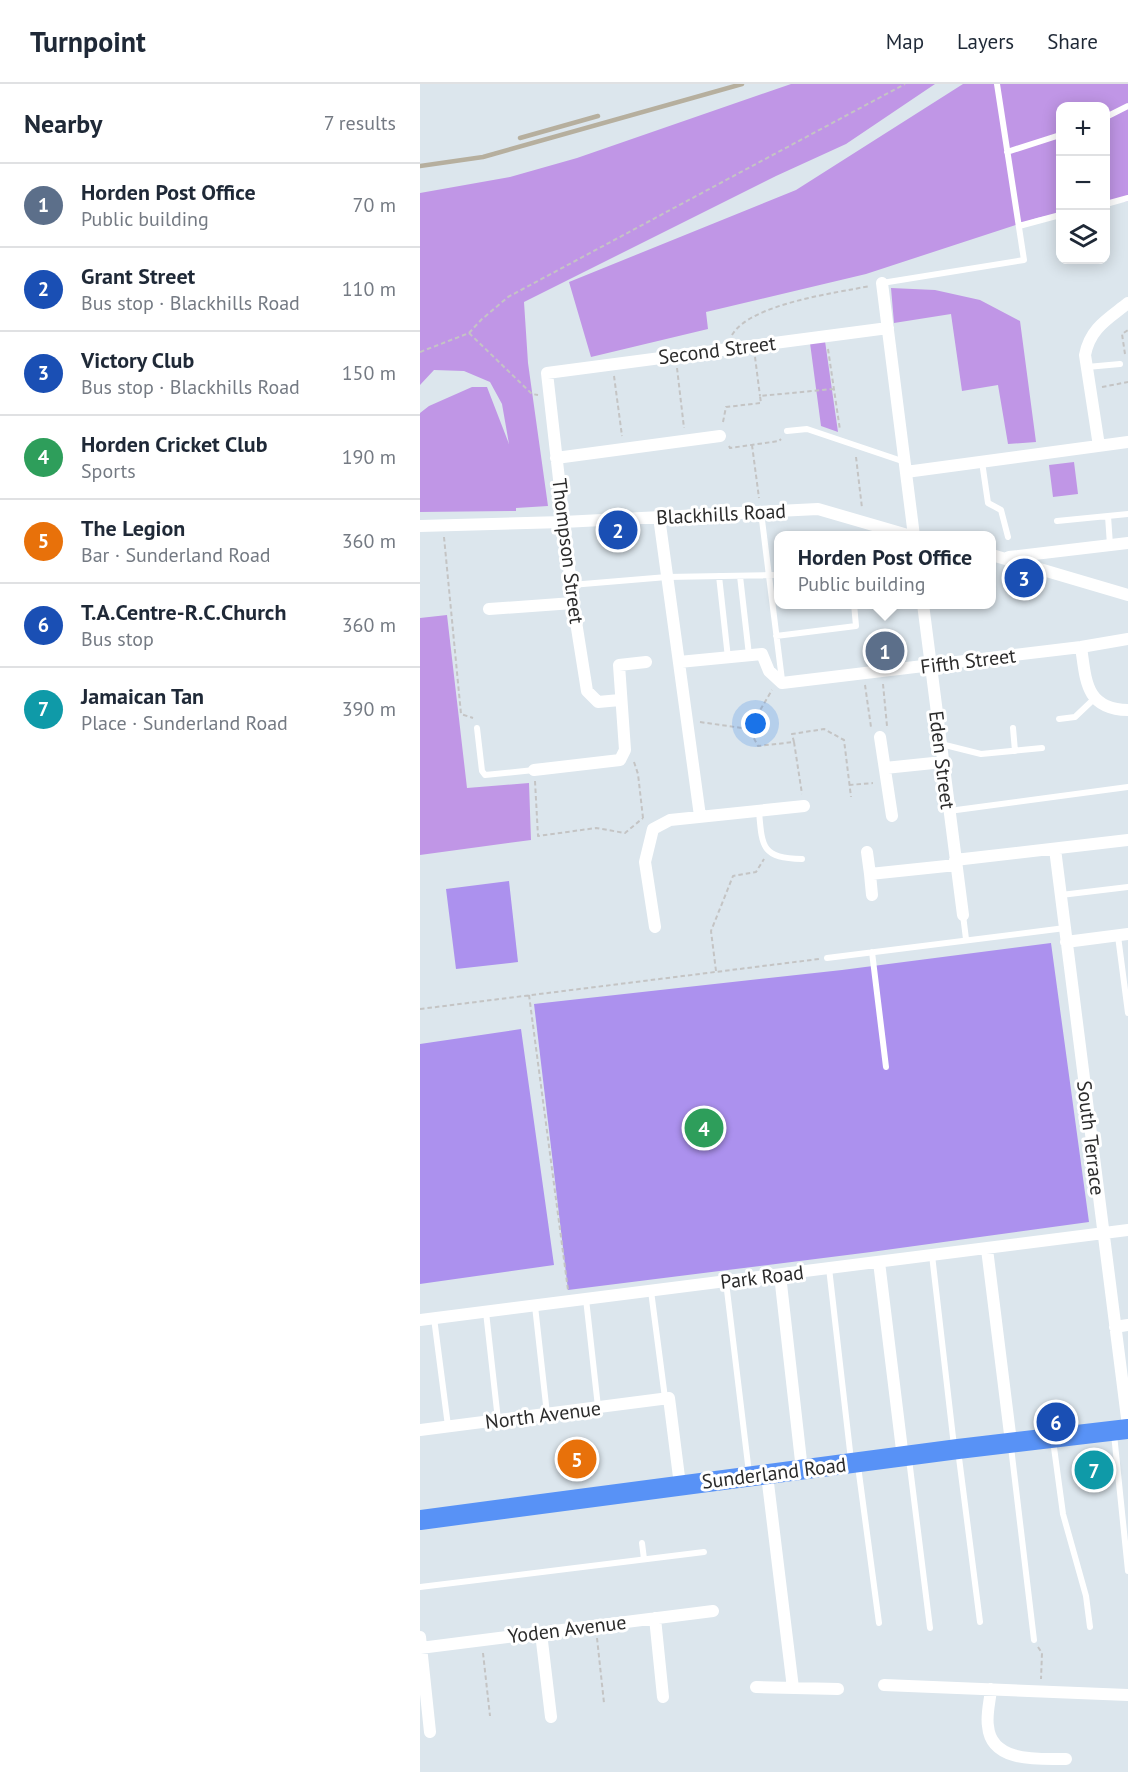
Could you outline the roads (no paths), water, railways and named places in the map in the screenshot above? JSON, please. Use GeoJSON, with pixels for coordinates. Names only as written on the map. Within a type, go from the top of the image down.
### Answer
{"type":"FeatureCollection","features":[{"type":"Feature","properties":{"kind":"main road","name":"Sunderland Road"},"geometry":{"type":"LineString","coordinates":[[420,1520],[1123,1429]]}},
{"type":"Feature","properties":{"kind":"street"},"geometry":{"type":"LineString","coordinates":[[882,283],[912,531]]}},
{"type":"Feature","properties":{"kind":"street"},"geometry":{"type":"LineString","coordinates":[[1099,446],[1086,349],[1094,330],[1124,306],[1128,321]]}},
{"type":"Feature","properties":{"kind":"street","name":"Second Street"},"geometry":{"type":"LineString","coordinates":[[547,373],[888,328]]}},
{"type":"Feature","properties":{"kind":"street","name":"Thompson Street"},"geometry":{"type":"LineString","coordinates":[[547,373],[573,603],[587,691],[598,702],[620,699]]}},
{"type":"Feature","properties":{"kind":"street"},"geometry":{"type":"LineString","coordinates":[[556,458],[720,436]]}},
{"type":"Feature","properties":{"kind":"street"},"geometry":{"type":"LineString","coordinates":[[905,467],[982,461],[1128,442]]}},
{"type":"Feature","properties":{"kind":"street","name":"Blackhills Road"},"geometry":{"type":"LineString","coordinates":[[420,526],[563,522],[818,509],[896,531]]}},
{"type":"Feature","properties":{"kind":"street"},"geometry":{"type":"LineString","coordinates":[[659,517],[700,816]]}},
{"type":"Feature","properties":{"kind":"street"},"geometry":{"type":"LineString","coordinates":[[997,557],[1128,543]]}},
{"type":"Feature","properties":{"kind":"street"},"geometry":{"type":"LineString","coordinates":[[997,557],[1128,595]]}},
{"type":"Feature","properties":{"kind":"street"},"geometry":{"type":"LineString","coordinates":[[489,609],[573,603]]}},
{"type":"Feature","properties":{"kind":"street","name":"Eden Street"},"geometry":{"type":"LineString","coordinates":[[923,609],[963,915]]}},
{"type":"Feature","properties":{"kind":"street","name":"Fifth Street"},"geometry":{"type":"LineString","coordinates":[[780,681],[1081,647],[1128,639]]}},
{"type":"Feature","properties":{"kind":"street"},"geometry":{"type":"LineString","coordinates":[[1081,647],[1086,686],[1095,698],[1108,706],[1128,710]]}},
{"type":"Feature","properties":{"kind":"street"},"geometry":{"type":"LineString","coordinates":[[679,662],[762,654],[769,671],[780,681]]}},
{"type":"Feature","properties":{"kind":"street"},"geometry":{"type":"LineString","coordinates":[[534,770],[620,760],[625,750],[619,665],[646,662]]}},
{"type":"Feature","properties":{"kind":"street"},"geometry":{"type":"LineString","coordinates":[[880,734],[892,816]]}},
{"type":"Feature","properties":{"kind":"street"},"geometry":{"type":"LineString","coordinates":[[885,768],[943,762]]}},
{"type":"Feature","properties":{"kind":"street"},"geometry":{"type":"LineString","coordinates":[[655,927],[645,862],[653,829],[670,820],[804,806]]}},
{"type":"Feature","properties":{"kind":"street"},"geometry":{"type":"LineString","coordinates":[[870,874],[1128,840]]}},
{"type":"Feature","properties":{"kind":"street","name":"South Terrace"},"geometry":{"type":"LineString","coordinates":[[1055,849],[1104,1234],[1122,1326],[1123,1429]]}},
{"type":"Feature","properties":{"kind":"street"},"geometry":{"type":"LineString","coordinates":[[867,852],[872,895]]}},
{"type":"Feature","properties":{"kind":"street"},"geometry":{"type":"LineString","coordinates":[[1066,942],[1123,935]]}},
{"type":"Feature","properties":{"kind":"street","name":"Park Road"},"geometry":{"type":"LineString","coordinates":[[420,1320],[1128,1230]]}},
{"type":"Feature","properties":{"kind":"street"},"geometry":{"type":"LineString","coordinates":[[987,1249],[1011,1443]]}},
{"type":"Feature","properties":{"kind":"street"},"geometry":{"type":"LineString","coordinates":[[879,1262],[906,1457]]}},
{"type":"Feature","properties":{"kind":"street"},"geometry":{"type":"LineString","coordinates":[[780,1275],[802,1470]]}},
{"type":"Feature","properties":{"kind":"street"},"geometry":{"type":"LineString","coordinates":[[665,1399],[669,1398],[680,1485]]}},
{"type":"Feature","properties":{"kind":"street","name":"North Avenue"},"geometry":{"type":"LineString","coordinates":[[420,1431],[665,1399]]}},
{"type":"Feature","properties":{"kind":"street"},"geometry":{"type":"LineString","coordinates":[[759,1476],[793,1688]]}},
{"type":"Feature","properties":{"kind":"street","name":"Yoden Avenue"},"geometry":{"type":"LineString","coordinates":[[420,1644],[481,1640],[713,1611]]}},
{"type":"Feature","properties":{"kind":"street"},"geometry":{"type":"LineString","coordinates":[[655,1618],[663,1697]]}},
{"type":"Feature","properties":{"kind":"street"},"geometry":{"type":"LineString","coordinates":[[541,1633],[551,1718]]}},
{"type":"Feature","properties":{"kind":"street"},"geometry":{"type":"LineString","coordinates":[[420,1644],[430,1732]]}},
{"type":"Feature","properties":{"kind":"street"},"geometry":{"type":"LineString","coordinates":[[884,1685],[1128,1695]]}},
{"type":"Feature","properties":{"kind":"street"},"geometry":{"type":"LineString","coordinates":[[756,1688],[837,1689]]}},
{"type":"Feature","properties":{"kind":"street"},"geometry":{"type":"LineString","coordinates":[[992,1689],[987,1727],[995,1746],[1011,1755],[1033,1759],[1066,1759]]}},
{"type":"Feature","properties":{"kind":"lane"},"geometry":{"type":"LineString","coordinates":[[882,283],[1024,260],[997,84]]}},
{"type":"Feature","properties":{"kind":"lane"},"geometry":{"type":"LineString","coordinates":[[1110,115],[1128,106]]}},
{"type":"Feature","properties":{"kind":"lane"},"geometry":{"type":"LineString","coordinates":[[1007,152],[1056,136]]}},
{"type":"Feature","properties":{"kind":"lane"},"geometry":{"type":"LineString","coordinates":[[1110,203],[1128,198]]}},
{"type":"Feature","properties":{"kind":"lane"},"geometry":{"type":"LineString","coordinates":[[1019,226],[1056,216]]}},
{"type":"Feature","properties":{"kind":"lane"},"geometry":{"type":"LineString","coordinates":[[1087,367],[1123,363]]}},
{"type":"Feature","properties":{"kind":"lane"},"geometry":{"type":"LineString","coordinates":[[787,431],[807,429],[905,467]]}},
{"type":"Feature","properties":{"kind":"lane"},"geometry":{"type":"LineString","coordinates":[[982,461],[988,503],[1001,510],[1008,537]]}},
{"type":"Feature","properties":{"kind":"lane"},"geometry":{"type":"LineString","coordinates":[[761,512],[780,681]]}},
{"type":"Feature","properties":{"kind":"lane"},"geometry":{"type":"LineString","coordinates":[[1057,520],[1128,514]]}},
{"type":"Feature","properties":{"kind":"lane"},"geometry":{"type":"LineString","coordinates":[[1108,516],[1110,545]]}},
{"type":"Feature","properties":{"kind":"lane"},"geometry":{"type":"LineString","coordinates":[[571,585],[667,577],[774,574]]}},
{"type":"Feature","properties":{"kind":"lane"},"geometry":{"type":"LineString","coordinates":[[719,576],[728,657]]}},
{"type":"Feature","properties":{"kind":"lane"},"geometry":{"type":"LineString","coordinates":[[740,576],[750,656]]}},
{"type":"Feature","properties":{"kind":"lane"},"geometry":{"type":"LineString","coordinates":[[776,636],[856,626],[854,609]]}},
{"type":"Feature","properties":{"kind":"lane"},"geometry":{"type":"LineString","coordinates":[[1059,719],[1075,717],[1095,698]]}},
{"type":"Feature","properties":{"kind":"lane"},"geometry":{"type":"LineString","coordinates":[[477,728],[482,771],[485,775],[534,770]]}},
{"type":"Feature","properties":{"kind":"lane"},"geometry":{"type":"LineString","coordinates":[[1013,728],[1015,751]]}},
{"type":"Feature","properties":{"kind":"lane"},"geometry":{"type":"LineString","coordinates":[[940,744],[981,754],[1042,748]]}},
{"type":"Feature","properties":{"kind":"lane"},"geometry":{"type":"LineString","coordinates":[[949,811],[1128,787]]}},
{"type":"Feature","properties":{"kind":"lane"},"geometry":{"type":"LineString","coordinates":[[759,811],[761,835],[769,852],[783,858],[802,859]]}},
{"type":"Feature","properties":{"kind":"lane"},"geometry":{"type":"LineString","coordinates":[[1060,895],[1128,887]]}},
{"type":"Feature","properties":{"kind":"lane"},"geometry":{"type":"LineString","coordinates":[[963,915],[966,939]]}},
{"type":"Feature","properties":{"kind":"lane"},"geometry":{"type":"LineString","coordinates":[[827,958],[1065,928]]}},
{"type":"Feature","properties":{"kind":"lane"},"geometry":{"type":"LineString","coordinates":[[1123,935],[1128,1013]]}},
{"type":"Feature","properties":{"kind":"lane"},"geometry":{"type":"LineString","coordinates":[[872,952],[886,1067]]}},
{"type":"Feature","properties":{"kind":"lane"},"geometry":{"type":"LineString","coordinates":[[932,1256],[956,1449],[981,1622]]}},
{"type":"Feature","properties":{"kind":"lane"},"geometry":{"type":"LineString","coordinates":[[829,1268],[854,1463],[879,1623]]}},
{"type":"Feature","properties":{"kind":"lane"},"geometry":{"type":"LineString","coordinates":[[726,1281],[759,1476]]}},
{"type":"Feature","properties":{"kind":"lane"},"geometry":{"type":"LineString","coordinates":[[651,1291],[665,1399]]}},
{"type":"Feature","properties":{"kind":"lane"},"geometry":{"type":"LineString","coordinates":[[586,1299],[598,1408]]}},
{"type":"Feature","properties":{"kind":"lane"},"geometry":{"type":"LineString","coordinates":[[535,1306],[547,1414]]}},
{"type":"Feature","properties":{"kind":"lane"},"geometry":{"type":"LineString","coordinates":[[486,1312],[498,1420]]}},
{"type":"Feature","properties":{"kind":"lane"},"geometry":{"type":"LineString","coordinates":[[434,1318],[448,1427]]}},
{"type":"Feature","properties":{"kind":"lane"},"geometry":{"type":"LineString","coordinates":[[1123,1429],[1128,1571]]}},
{"type":"Feature","properties":{"kind":"lane"},"geometry":{"type":"LineString","coordinates":[[1053,1438],[1063,1514],[1086,1596],[1090,1627]]}},
{"type":"Feature","properties":{"kind":"lane"},"geometry":{"type":"LineString","coordinates":[[1011,1443],[1034,1640]]}},
{"type":"Feature","properties":{"kind":"lane"},"geometry":{"type":"LineString","coordinates":[[906,1457],[930,1628]]}},
{"type":"Feature","properties":{"kind":"lane"},"geometry":{"type":"LineString","coordinates":[[642,1543],[645,1559]]}},
{"type":"Feature","properties":{"kind":"lane"},"geometry":{"type":"LineString","coordinates":[[420,1587],[704,1552]]}},
{"type":"Feature","properties":{"kind":"railway"},"geometry":{"type":"LineString","coordinates":[[420,166],[483,157],[742,84]]}},
{"type":"Feature","properties":{"kind":"railway"},"geometry":{"type":"LineString","coordinates":[[520,138],[598,116]]}},
{"type":"Feature","properties":{"kind":"place","name":"Grant Street"},"geometry":{"type":"Point","coordinates":[618,530]}},
{"type":"Feature","properties":{"kind":"place","name":"Victory Club"},"geometry":{"type":"Point","coordinates":[1024,578]}},
{"type":"Feature","properties":{"kind":"place","name":"Horden Post Office"},"geometry":{"type":"Point","coordinates":[885,651]}},
{"type":"Feature","properties":{"kind":"place","name":"Horden Cricket Club"},"geometry":{"type":"Point","coordinates":[704,1128]}},
{"type":"Feature","properties":{"kind":"place","name":"T.A.Centre-R.C.Church"},"geometry":{"type":"Point","coordinates":[1056,1422]}},
{"type":"Feature","properties":{"kind":"place","name":"The Legion"},"geometry":{"type":"Point","coordinates":[577,1459]}},
{"type":"Feature","properties":{"kind":"place","name":"Jamaican Tan"},"geometry":{"type":"Point","coordinates":[1094,1470]}}]}
